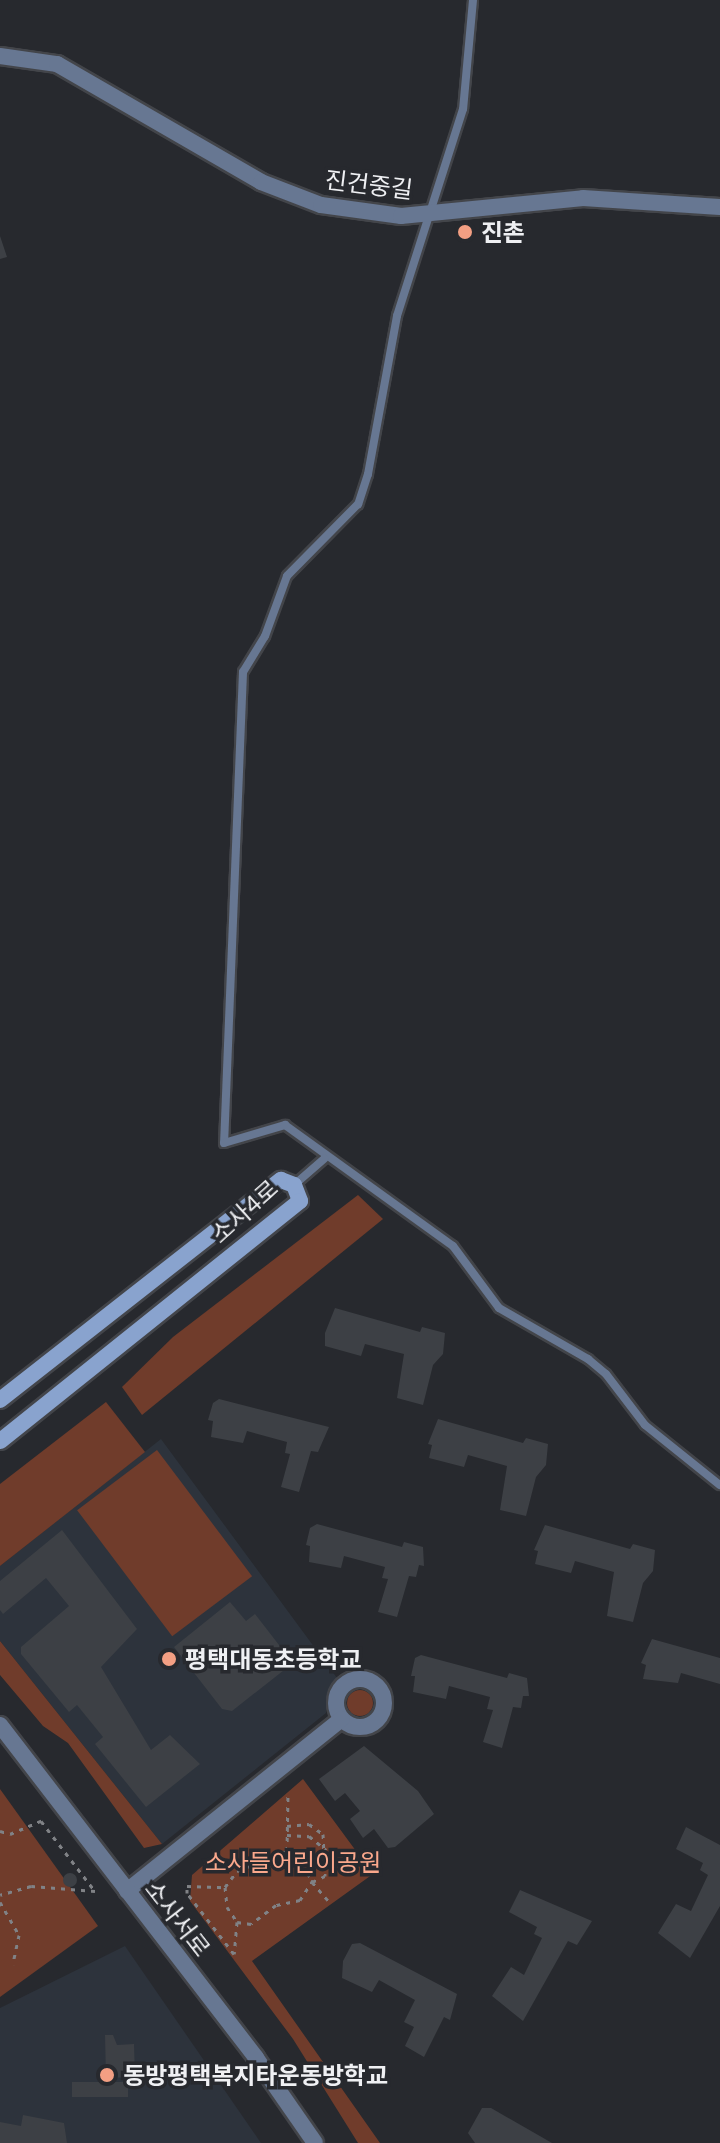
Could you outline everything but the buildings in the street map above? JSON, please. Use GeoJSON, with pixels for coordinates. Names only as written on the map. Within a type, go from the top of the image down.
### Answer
{"type":"FeatureCollection","features":[{"type":"Feature","properties":{"kind":"main road","name":"소사4로"},"geometry":{"type":"LineString","coordinates":[[0,1400],[281,1180],[294,1185],[300,1201],[0,1441]]}},
{"type":"Feature","properties":{"kind":"street","name":"진건중길"},"geometry":{"type":"LineString","coordinates":[[0,56],[57,64],[261,182],[321,205],[401,216],[583,198],[720,207]]}},
{"type":"Feature","properties":{"kind":"street"},"geometry":{"type":"LineString","coordinates":[[127,1891],[342,1719]]}},
{"type":"Feature","properties":{"kind":"street","name":"소사서로"},"geometry":{"type":"LineString","coordinates":[[0,1725],[315,2143]]}},
{"type":"Feature","properties":{"kind":"lane"},"geometry":{"type":"LineString","coordinates":[[473,0],[463,109],[427,214],[397,316],[368,474],[358,504],[287,576],[265,636],[243,672],[224,1143],[285,1125],[453,1246],[499,1308],[588,1359],[606,1374],[645,1425],[720,1485]]}},
{"type":"Feature","properties":{"kind":"lane"},"geometry":{"type":"LineString","coordinates":[[294,1185],[324,1159]]}},
{"type":"Feature","properties":{"kind":"path"},"geometry":{"type":"LineString","coordinates":[[288,1796],[287,1851],[330,1903]]}},
{"type":"Feature","properties":{"kind":"path"},"geometry":{"type":"LineString","coordinates":[[0,1831],[10,1834],[41,1821],[95,1891],[31,1886],[0,1895]]}},
{"type":"Feature","properties":{"kind":"path"},"geometry":{"type":"LineString","coordinates":[[237,1922],[251,1924],[276,1905],[300,1900],[312,1882],[325,1876],[323,1834],[309,1824],[287,1826]]}},
{"type":"Feature","properties":{"kind":"path"},"geometry":{"type":"LineString","coordinates":[[287,1835],[309,1836],[326,1850]]}},
{"type":"Feature","properties":{"kind":"path"},"geometry":{"type":"LineString","coordinates":[[225,1887],[187,1886],[187,1893],[234,1954],[237,1922],[227,1907],[225,1887],[237,1871],[287,1851]]}},
{"type":"Feature","properties":{"kind":"path"},"geometry":{"type":"LineString","coordinates":[[0,1902],[19,1935],[13,1964]]}},
{"type":"Feature","properties":{"kind":"shaded area","name":"평택대동초등학교"},"geometry":{"type":"Polygon","coordinates":[[[161,1439],[337,1678],[328,1690],[326,1713],[162,1844],[0,1641],[0,1566],[161,1439]]]}},
{"type":"Feature","properties":{"kind":"shaded area","name":"동방평택복지타운동방학교"},"geometry":{"type":"Polygon","coordinates":[[[125,1946],[261,2143],[0,2143],[0,2008],[125,1946]]]}},
{"type":"Feature","properties":{"kind":"green space"},"geometry":{"type":"Polygon","coordinates":[[[358,1195],[383,1219],[142,1415],[122,1387],[173,1337],[358,1195]]]}},
{"type":"Feature","properties":{"kind":"green space"},"geometry":{"type":"Polygon","coordinates":[[[106,1402],[145,1452],[0,1566],[0,1484],[106,1402]]]}},
{"type":"Feature","properties":{"kind":"green space"},"geometry":{"type":"Polygon","coordinates":[[[157,1450],[252,1576],[172,1636],[77,1510],[157,1450]]]}},
{"type":"Feature","properties":{"kind":"green space"},"geometry":{"type":"Polygon","coordinates":[[[0,1641],[162,1844],[144,1848],[68,1743],[43,1726],[0,1675],[0,1641]]]}},
{"type":"Feature","properties":{"kind":"green space"},"geometry":{"type":"Polygon","coordinates":[[[360,1690],[370,1693],[373,1703],[370,1713],[360,1716],[350,1713],[347,1703],[350,1693],[360,1690]]]}},
{"type":"Feature","properties":{"kind":"green space","name":"소사들어린이공원"},"geometry":{"type":"Polygon","coordinates":[[[303,1779],[373,1874],[252,1961],[380,2143],[358,2143],[293,2039],[190,1901],[192,1875],[303,1779]]]}},
{"type":"Feature","properties":{"kind":"green space"},"geometry":{"type":"Polygon","coordinates":[[[0,1789],[98,1926],[0,1997],[0,1789]]]}},
{"type":"Feature","properties":{"kind":"place","name":"진촌"},"geometry":{"type":"Point","coordinates":[465,232]}},
{"type":"Feature","properties":{"kind":"place","name":"평택대동초등학교"},"geometry":{"type":"Point","coordinates":[169,1659]}},
{"type":"Feature","properties":{"kind":"place","name":"동방평택복지타운동방학교"},"geometry":{"type":"Point","coordinates":[107,2075]}}]}
